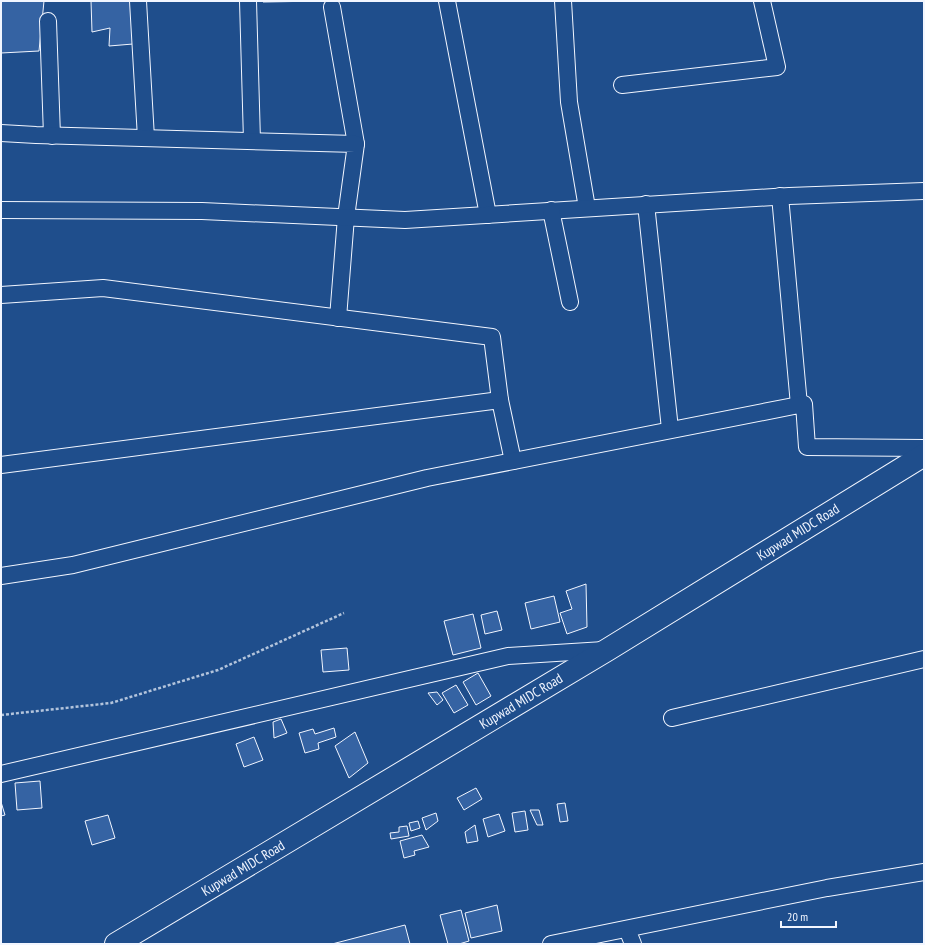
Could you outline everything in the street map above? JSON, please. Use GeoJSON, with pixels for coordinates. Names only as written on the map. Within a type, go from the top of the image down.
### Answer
{"type":"FeatureCollection","features":[{"type":"Feature","properties":{"kind":"main road","name":"Kupwad MIDC Road"},"geometry":{"type":"LineString","coordinates":[[116,944],[607,650],[924,455]]}},
{"type":"Feature","properties":{"kind":"street"},"geometry":{"type":"LineString","coordinates":[[138,1],[146,138]]}},
{"type":"Feature","properties":{"kind":"street"},"geometry":{"type":"LineString","coordinates":[[248,1],[252,141]]}},
{"type":"Feature","properties":{"kind":"street"},"geometry":{"type":"LineString","coordinates":[[447,1],[488,214]]}},
{"type":"Feature","properties":{"kind":"street"},"geometry":{"type":"LineString","coordinates":[[563,1],[569,102],[587,208]]}},
{"type":"Feature","properties":{"kind":"street"},"geometry":{"type":"LineString","coordinates":[[622,85],[777,67],[762,1]]}},
{"type":"Feature","properties":{"kind":"street"},"geometry":{"type":"LineString","coordinates":[[332,7],[356,144],[346,217],[338,318]]}},
{"type":"Feature","properties":{"kind":"street"},"geometry":{"type":"LineString","coordinates":[[48,21],[52,136]]}},
{"type":"Feature","properties":{"kind":"street"},"geometry":{"type":"LineString","coordinates":[[1,133],[52,136],[356,144]]}},
{"type":"Feature","properties":{"kind":"street"},"geometry":{"type":"LineString","coordinates":[[1,210],[202,211],[405,220],[780,196],[924,191]]}},
{"type":"Feature","properties":{"kind":"street"},"geometry":{"type":"LineString","coordinates":[[780,196],[799,405]]}},
{"type":"Feature","properties":{"kind":"street"},"geometry":{"type":"LineString","coordinates":[[646,204],[670,429]]}},
{"type":"Feature","properties":{"kind":"street"},"geometry":{"type":"LineString","coordinates":[[551,210],[570,302]]}},
{"type":"Feature","properties":{"kind":"street"},"geometry":{"type":"LineString","coordinates":[[1,294],[103,288],[492,337],[500,400],[512,461]]}},
{"type":"Feature","properties":{"kind":"street"},"geometry":{"type":"LineString","coordinates":[[1,465],[500,400]]}},
{"type":"Feature","properties":{"kind":"street"},"geometry":{"type":"LineString","coordinates":[[1,576],[73,565],[427,478],[670,429],[804,404],[807,447],[924,448]]}},
{"type":"Feature","properties":{"kind":"street"},"geometry":{"type":"LineString","coordinates":[[1,774],[508,656],[607,650]]}},
{"type":"Feature","properties":{"kind":"street"},"geometry":{"type":"LineString","coordinates":[[672,718],[924,659]]}},
{"type":"Feature","properties":{"kind":"street"},"geometry":{"type":"LineString","coordinates":[[560,943],[828,888],[924,872]]}},
{"type":"Feature","properties":{"kind":"street"},"geometry":{"type":"LineString","coordinates":[[627,929],[633,944]]}},
{"type":"Feature","properties":{"kind":"path"},"geometry":{"type":"LineString","coordinates":[[1,715],[111,703],[218,670],[344,613]]}},
{"type":"Feature","properties":{"kind":"building"},"geometry":{"type":"Polygon","coordinates":[[[1,1],[44,1],[39,51],[1,53],[1,1]]]}},
{"type":"Feature","properties":{"kind":"building"},"geometry":{"type":"Polygon","coordinates":[[[91,1],[131,1],[133,44],[109,46],[110,28],[92,32],[91,1]]]}},
{"type":"Feature","properties":{"kind":"building"},"geometry":{"type":"Polygon","coordinates":[[[263,1],[323,1],[263,2],[263,1]]]}},
{"type":"Feature","properties":{"kind":"building"},"geometry":{"type":"Polygon","coordinates":[[[586,584],[587,627],[567,634],[560,613],[572,609],[566,591],[586,584]]]}},
{"type":"Feature","properties":{"kind":"building"},"geometry":{"type":"Polygon","coordinates":[[[554,596],[560,622],[531,629],[525,603],[554,596]]]}},
{"type":"Feature","properties":{"kind":"building"},"geometry":{"type":"Polygon","coordinates":[[[497,611],[502,630],[485,634],[481,615],[497,611]]]}},
{"type":"Feature","properties":{"kind":"building"},"geometry":{"type":"Polygon","coordinates":[[[473,614],[481,648],[453,655],[444,621],[473,614]]]}},
{"type":"Feature","properties":{"kind":"building"},"geometry":{"type":"Polygon","coordinates":[[[347,648],[349,670],[323,672],[321,650],[347,648]]]}},
{"type":"Feature","properties":{"kind":"building"},"geometry":{"type":"Polygon","coordinates":[[[478,673],[491,696],[476,705],[463,682],[478,673]]]}},
{"type":"Feature","properties":{"kind":"building"},"geometry":{"type":"Polygon","coordinates":[[[456,685],[468,705],[454,713],[442,693],[456,685]]]}},
{"type":"Feature","properties":{"kind":"building"},"geometry":{"type":"Polygon","coordinates":[[[437,692],[443,700],[437,705],[428,693],[437,692]]]}},
{"type":"Feature","properties":{"kind":"building"},"geometry":{"type":"Polygon","coordinates":[[[281,719],[287,733],[274,738],[273,722],[281,719]]]}},
{"type":"Feature","properties":{"kind":"building"},"geometry":{"type":"Polygon","coordinates":[[[334,728],[336,737],[318,743],[319,749],[305,753],[299,733],[313,729],[315,734],[334,728]]]}},
{"type":"Feature","properties":{"kind":"building"},"geometry":{"type":"Polygon","coordinates":[[[355,732],[368,763],[349,778],[335,746],[355,732]]]}},
{"type":"Feature","properties":{"kind":"building"},"geometry":{"type":"Polygon","coordinates":[[[254,737],[263,760],[244,767],[236,744],[254,737]]]}},
{"type":"Feature","properties":{"kind":"building"},"geometry":{"type":"Polygon","coordinates":[[[40,781],[42,808],[17,810],[15,783],[40,781]]]}},
{"type":"Feature","properties":{"kind":"building"},"geometry":{"type":"Polygon","coordinates":[[[476,788],[482,799],[464,810],[457,798],[476,788]]]}},
{"type":"Feature","properties":{"kind":"building"},"geometry":{"type":"Polygon","coordinates":[[[1,802],[5,815],[1,816],[1,802]]]}},
{"type":"Feature","properties":{"kind":"building"},"geometry":{"type":"Polygon","coordinates":[[[565,803],[568,821],[560,822],[557,804],[565,803]]]}},
{"type":"Feature","properties":{"kind":"building"},"geometry":{"type":"Polygon","coordinates":[[[530,810],[539,810],[543,825],[537,825],[530,810]]]}},
{"type":"Feature","properties":{"kind":"building"},"geometry":{"type":"Polygon","coordinates":[[[525,811],[528,830],[515,832],[512,813],[525,811]]]}},
{"type":"Feature","properties":{"kind":"building"},"geometry":{"type":"Polygon","coordinates":[[[436,813],[438,821],[426,830],[422,818],[436,813]]]}},
{"type":"Feature","properties":{"kind":"building"},"geometry":{"type":"Polygon","coordinates":[[[499,814],[505,831],[488,837],[483,819],[499,814]]]}},
{"type":"Feature","properties":{"kind":"building"},"geometry":{"type":"Polygon","coordinates":[[[108,815],[115,838],[92,845],[85,821],[108,815]]]}},
{"type":"Feature","properties":{"kind":"building"},"geometry":{"type":"Polygon","coordinates":[[[418,821],[420,828],[411,831],[409,823],[418,821]]]}},
{"type":"Feature","properties":{"kind":"building"},"geometry":{"type":"Polygon","coordinates":[[[475,825],[478,841],[467,843],[465,832],[475,825]]]}},
{"type":"Feature","properties":{"kind":"building"},"geometry":{"type":"Polygon","coordinates":[[[407,826],[409,836],[391,839],[390,833],[399,832],[399,827],[407,826]]]}},
{"type":"Feature","properties":{"kind":"building"},"geometry":{"type":"Polygon","coordinates":[[[422,835],[429,847],[414,851],[415,855],[404,858],[400,841],[422,835]]]}},
{"type":"Feature","properties":{"kind":"building"},"geometry":{"type":"Polygon","coordinates":[[[497,905],[502,931],[471,938],[465,913],[497,905]]]}},
{"type":"Feature","properties":{"kind":"building"},"geometry":{"type":"Polygon","coordinates":[[[461,910],[469,941],[459,944],[448,944],[440,915],[461,910]]]}},
{"type":"Feature","properties":{"kind":"building"},"geometry":{"type":"Polygon","coordinates":[[[405,925],[410,944],[332,944],[405,925]]]}}]}
